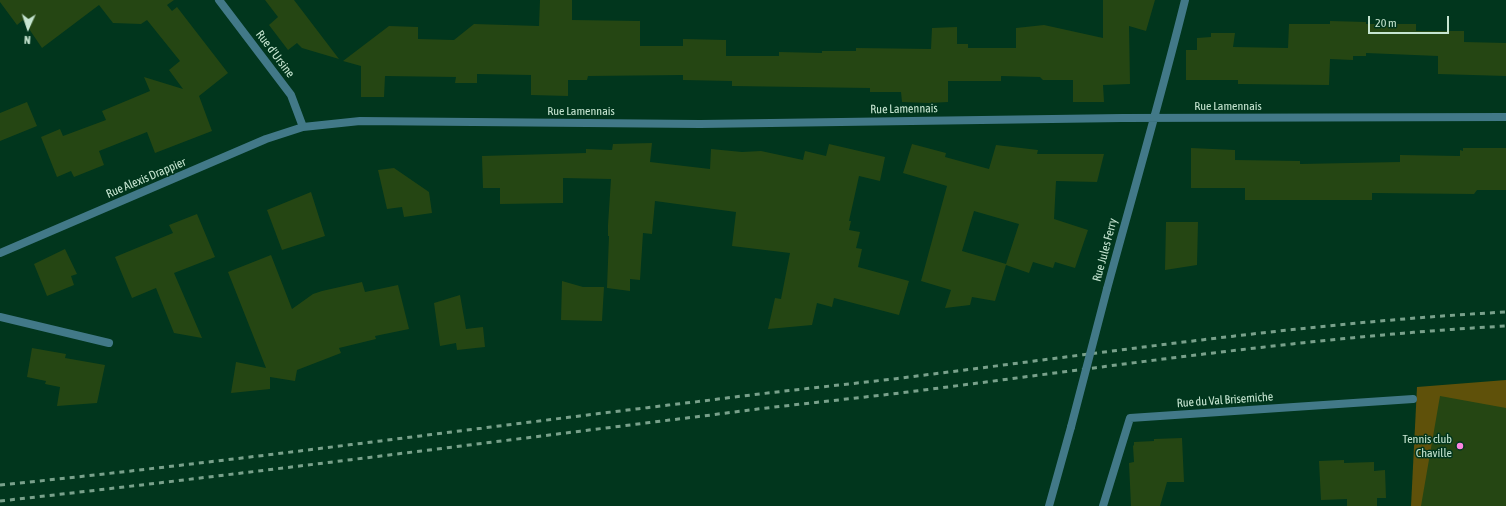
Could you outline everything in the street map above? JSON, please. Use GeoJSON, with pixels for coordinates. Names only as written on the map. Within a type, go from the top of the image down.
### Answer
{"type":"FeatureCollection","features":[{"type":"Feature","properties":{"kind":"street","name":"Rue d'Ursine"},"geometry":{"type":"LineString","coordinates":[[218,0],[291,95],[303,128]]}},
{"type":"Feature","properties":{"kind":"street","name":"Rue Jules Ferry"},"geometry":{"type":"LineString","coordinates":[[1049,506],[1186,0]]}},
{"type":"Feature","properties":{"kind":"street","name":"Rue Lamennais"},"geometry":{"type":"LineString","coordinates":[[303,128],[360,122],[700,124],[1506,117]]}},
{"type":"Feature","properties":{"kind":"street","name":"Rue Alexis Drappier"},"geometry":{"type":"LineString","coordinates":[[0,253],[266,139],[303,128]]}},
{"type":"Feature","properties":{"kind":"street"},"geometry":{"type":"LineString","coordinates":[[0,317],[109,343]]}},
{"type":"Feature","properties":{"kind":"street","name":"Rue du Val Brisemiche"},"geometry":{"type":"LineString","coordinates":[[1104,506],[1130,418],[1413,399]]}},
{"type":"Feature","properties":{"kind":"shaded area","name":"Tennis club Chaville"},"geometry":{"type":"Polygon","coordinates":[[[1506,380],[1506,506],[1411,506],[1417,387],[1506,380]]]}},
{"type":"Feature","properties":{"kind":"building"},"geometry":{"type":"Polygon","coordinates":[[[0,0],[174,0],[167,5],[172,11],[177,7],[228,73],[199,96],[212,131],[155,153],[147,132],[99,151],[104,165],[74,177],[71,171],[57,177],[41,137],[60,129],[63,136],[106,120],[102,111],[150,91],[144,77],[183,89],[169,70],[180,61],[147,20],[141,24],[113,23],[99,5],[42,48],[23,20],[17,25],[0,0]]]}},
{"type":"Feature","properties":{"kind":"building"},"geometry":{"type":"Polygon","coordinates":[[[265,0],[294,0],[339,59],[302,48],[297,43],[288,50],[269,25],[278,17],[265,0]]]}},
{"type":"Feature","properties":{"kind":"building"},"geometry":{"type":"Polygon","coordinates":[[[540,0],[572,0],[572,20],[640,21],[640,46],[683,46],[683,39],[726,40],[726,56],[779,56],[779,52],[822,53],[822,51],[856,51],[856,48],[931,49],[932,28],[957,27],[957,44],[968,44],[968,48],[1016,48],[1016,28],[1044,25],[1103,38],[1103,0],[1155,0],[1146,31],[1129,26],[1130,84],[1103,85],[1104,102],[1073,102],[1073,80],[1043,80],[1040,77],[1001,76],[1001,81],[948,81],[948,102],[929,103],[902,102],[901,92],[870,92],[870,88],[732,86],[732,81],[683,80],[683,75],[588,76],[587,80],[568,80],[568,96],[531,95],[531,75],[477,74],[477,83],[455,83],[456,77],[385,76],[384,97],[361,97],[361,66],[343,61],[389,26],[418,27],[418,39],[454,40],[474,24],[539,26],[540,0]]]}},
{"type":"Feature","properties":{"kind":"building"},"geometry":{"type":"Polygon","coordinates":[[[1330,21],[1366,22],[1366,24],[1416,24],[1416,31],[1464,31],[1464,42],[1506,43],[1506,76],[1438,74],[1438,56],[1366,53],[1366,56],[1353,56],[1353,60],[1330,59],[1329,85],[1238,84],[1238,80],[1186,80],[1186,50],[1197,50],[1197,38],[1211,37],[1211,33],[1235,33],[1233,47],[1288,48],[1289,24],[1330,24],[1330,21]]]}},
{"type":"Feature","properties":{"kind":"building"},"geometry":{"type":"Polygon","coordinates":[[[27,102],[37,126],[0,141],[0,113],[27,102]]]}},
{"type":"Feature","properties":{"kind":"building"},"geometry":{"type":"Polygon","coordinates":[[[652,143],[650,162],[710,169],[711,149],[742,152],[761,151],[803,160],[805,151],[826,156],[829,144],[885,157],[880,181],[859,176],[849,221],[851,221],[849,230],[860,232],[856,248],[862,249],[858,267],[909,281],[899,315],[834,298],[832,307],[817,303],[812,325],[768,329],[775,298],[781,299],[790,253],[732,246],[736,212],[655,201],[652,234],[643,233],[640,280],[630,279],[630,291],[607,288],[608,225],[611,179],[563,178],[563,203],[500,204],[500,188],[483,188],[482,156],[586,153],[586,149],[612,150],[613,144],[652,143]]]}},
{"type":"Feature","properties":{"kind":"building"},"geometry":{"type":"Polygon","coordinates":[[[912,144],[946,153],[945,157],[989,169],[996,145],[1038,150],[1037,154],[1104,154],[1097,182],[1056,181],[1054,219],[1088,230],[1075,268],[1055,262],[1053,268],[1033,262],[1029,273],[1006,265],[995,301],[972,297],[970,305],[945,308],[951,290],[921,281],[947,186],[903,173],[912,144]],[[974,211],[962,251],[1006,264],[1019,224],[974,211]]]}},
{"type":"Feature","properties":{"kind":"building"},"geometry":{"type":"Polygon","coordinates":[[[1191,148],[1235,150],[1235,160],[1300,161],[1300,164],[1400,162],[1400,155],[1460,156],[1460,150],[1463,151],[1463,148],[1506,148],[1506,190],[1477,190],[1474,194],[1372,193],[1372,200],[1245,200],[1245,188],[1191,188],[1191,148]]]}},
{"type":"Feature","properties":{"kind":"building"},"geometry":{"type":"Polygon","coordinates":[[[394,168],[429,192],[432,213],[404,217],[402,207],[387,209],[378,170],[394,168]]]}},
{"type":"Feature","properties":{"kind":"building"},"geometry":{"type":"Polygon","coordinates":[[[311,192],[325,236],[282,250],[267,210],[311,192]]]}},
{"type":"Feature","properties":{"kind":"building"},"geometry":{"type":"Polygon","coordinates":[[[197,214],[215,257],[174,273],[202,338],[174,333],[156,288],[132,298],[115,257],[173,233],[169,225],[197,214]]]}},
{"type":"Feature","properties":{"kind":"building"},"geometry":{"type":"Polygon","coordinates":[[[1166,222],[1198,222],[1197,265],[1165,270],[1166,222]]]}},
{"type":"Feature","properties":{"kind":"building"},"geometry":{"type":"Polygon","coordinates":[[[65,249],[77,274],[71,276],[74,285],[47,296],[34,264],[65,249]]]}},
{"type":"Feature","properties":{"kind":"building"},"geometry":{"type":"Polygon","coordinates":[[[271,255],[292,309],[313,294],[322,291],[362,282],[365,292],[398,285],[409,329],[375,336],[376,339],[339,348],[341,353],[297,370],[295,381],[270,377],[270,389],[231,393],[236,362],[266,368],[228,272],[271,255]]]}},
{"type":"Feature","properties":{"kind":"building"},"geometry":{"type":"Polygon","coordinates":[[[562,281],[583,287],[604,287],[602,321],[561,320],[562,281]]]}},
{"type":"Feature","properties":{"kind":"building"},"geometry":{"type":"Polygon","coordinates":[[[460,295],[466,329],[483,327],[485,347],[457,350],[456,343],[440,346],[434,303],[460,295]]]}},
{"type":"Feature","properties":{"kind":"building"},"geometry":{"type":"Polygon","coordinates":[[[32,348],[66,354],[65,358],[105,365],[97,403],[57,406],[60,387],[45,384],[46,381],[27,377],[32,348]]]}},
{"type":"Feature","properties":{"kind":"building","name":"Tennis club Chaville"},"geometry":{"type":"Polygon","coordinates":[[[1440,396],[1506,408],[1506,506],[1421,506],[1440,396]]]}},
{"type":"Feature","properties":{"kind":"building"},"geometry":{"type":"Polygon","coordinates":[[[1182,438],[1184,482],[1167,482],[1160,506],[1131,506],[1129,463],[1134,462],[1134,442],[1154,441],[1154,439],[1182,438]]]}},
{"type":"Feature","properties":{"kind":"building"},"geometry":{"type":"Polygon","coordinates":[[[1344,460],[1344,463],[1374,462],[1374,471],[1385,470],[1386,498],[1377,498],[1377,506],[1347,506],[1347,499],[1321,500],[1319,461],[1344,460]]]}},
{"type":"Feature","properties":{"kind":"railway"},"geometry":{"type":"LineString","coordinates":[[0,485],[267,455],[1275,331],[1429,317],[1506,312]]}},
{"type":"Feature","properties":{"kind":"railway"},"geometry":{"type":"LineString","coordinates":[[0,501],[908,392],[1281,345],[1356,337],[1506,326]]}},
{"type":"Feature","properties":{"kind":"place","name":"Tennis club Chaville"},"geometry":{"type":"Point","coordinates":[1460,446]}}]}
